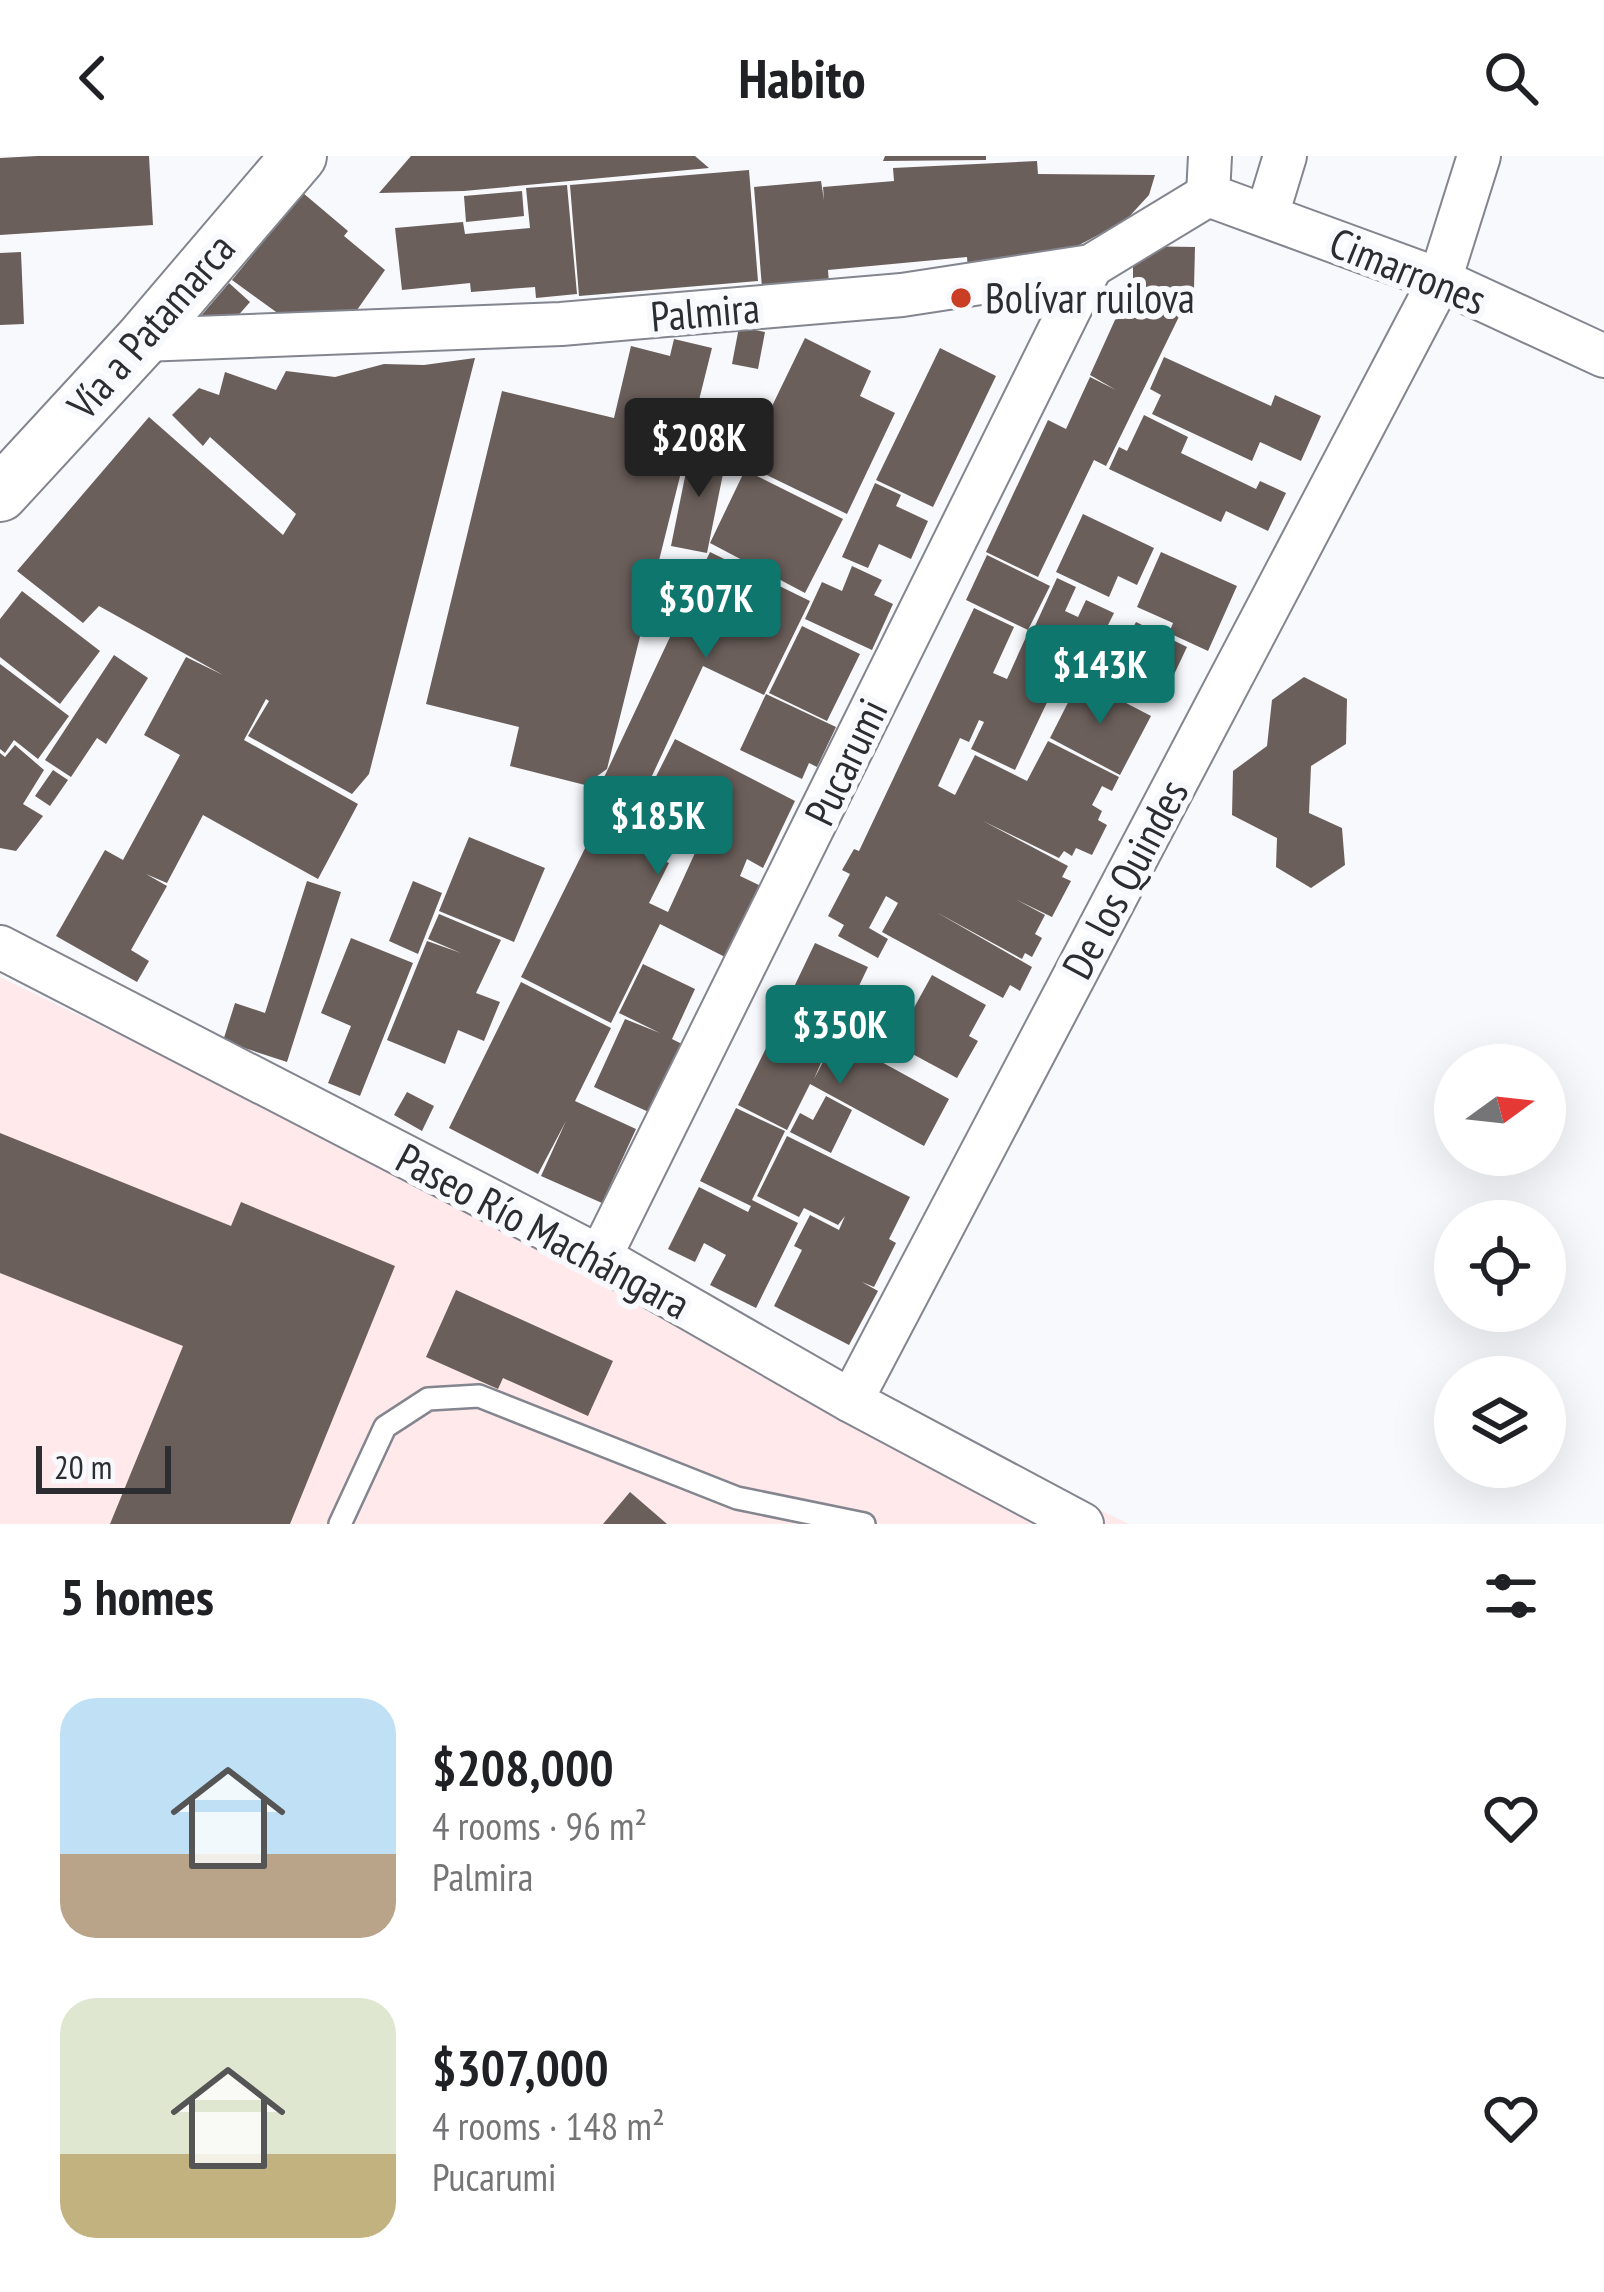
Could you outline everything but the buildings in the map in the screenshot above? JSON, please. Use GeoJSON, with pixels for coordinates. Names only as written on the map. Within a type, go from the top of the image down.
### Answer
{"type":"FeatureCollection","features":[{"type":"Feature","properties":{"kind":"street","name":"Vía a Patamarca"},"geometry":{"type":"LineString","coordinates":[[0,494],[142,340],[299,156]]}},
{"type":"Feature","properties":{"kind":"street"},"geometry":{"type":"LineString","coordinates":[[1267,214],[1285,156]]}},
{"type":"Feature","properties":{"kind":"street","name":"De los Quindes"},"geometry":{"type":"LineString","coordinates":[[851,1401],[1440,280],[1479,156]]}},
{"type":"Feature","properties":{"kind":"street","name":"Palmira"},"geometry":{"type":"LineString","coordinates":[[142,340],[561,324],[902,295],[1091,266],[1209,176]]}},
{"type":"Feature","properties":{"kind":"street","name":"Cimarrones"},"geometry":{"type":"LineString","coordinates":[[1209,176],[1267,214],[1440,280],[1604,356]]}},
{"type":"Feature","properties":{"kind":"street","name":"Pucarumi"},"geometry":{"type":"LineString","coordinates":[[600,1258],[1091,266]]}},
{"type":"Feature","properties":{"kind":"street","name":"Paseo Río Machángara"},"geometry":{"type":"LineString","coordinates":[[0,947],[600,1258],[851,1401],[1082,1524]]}},
{"type":"Feature","properties":{"kind":"lane"},"geometry":{"type":"LineString","coordinates":[[340,1524],[385,1426],[428,1400],[479,1396],[737,1498],[864,1524]]}},
{"type":"Feature","properties":{"kind":"shaded area"},"geometry":{"type":"Polygon","coordinates":[[[0,977],[1129,1524],[0,1524],[0,977]]]}},
{"type":"Feature","properties":{"kind":"place","name":"Bolívar ruilova"},"geometry":{"type":"Point","coordinates":[961,298]}}]}
